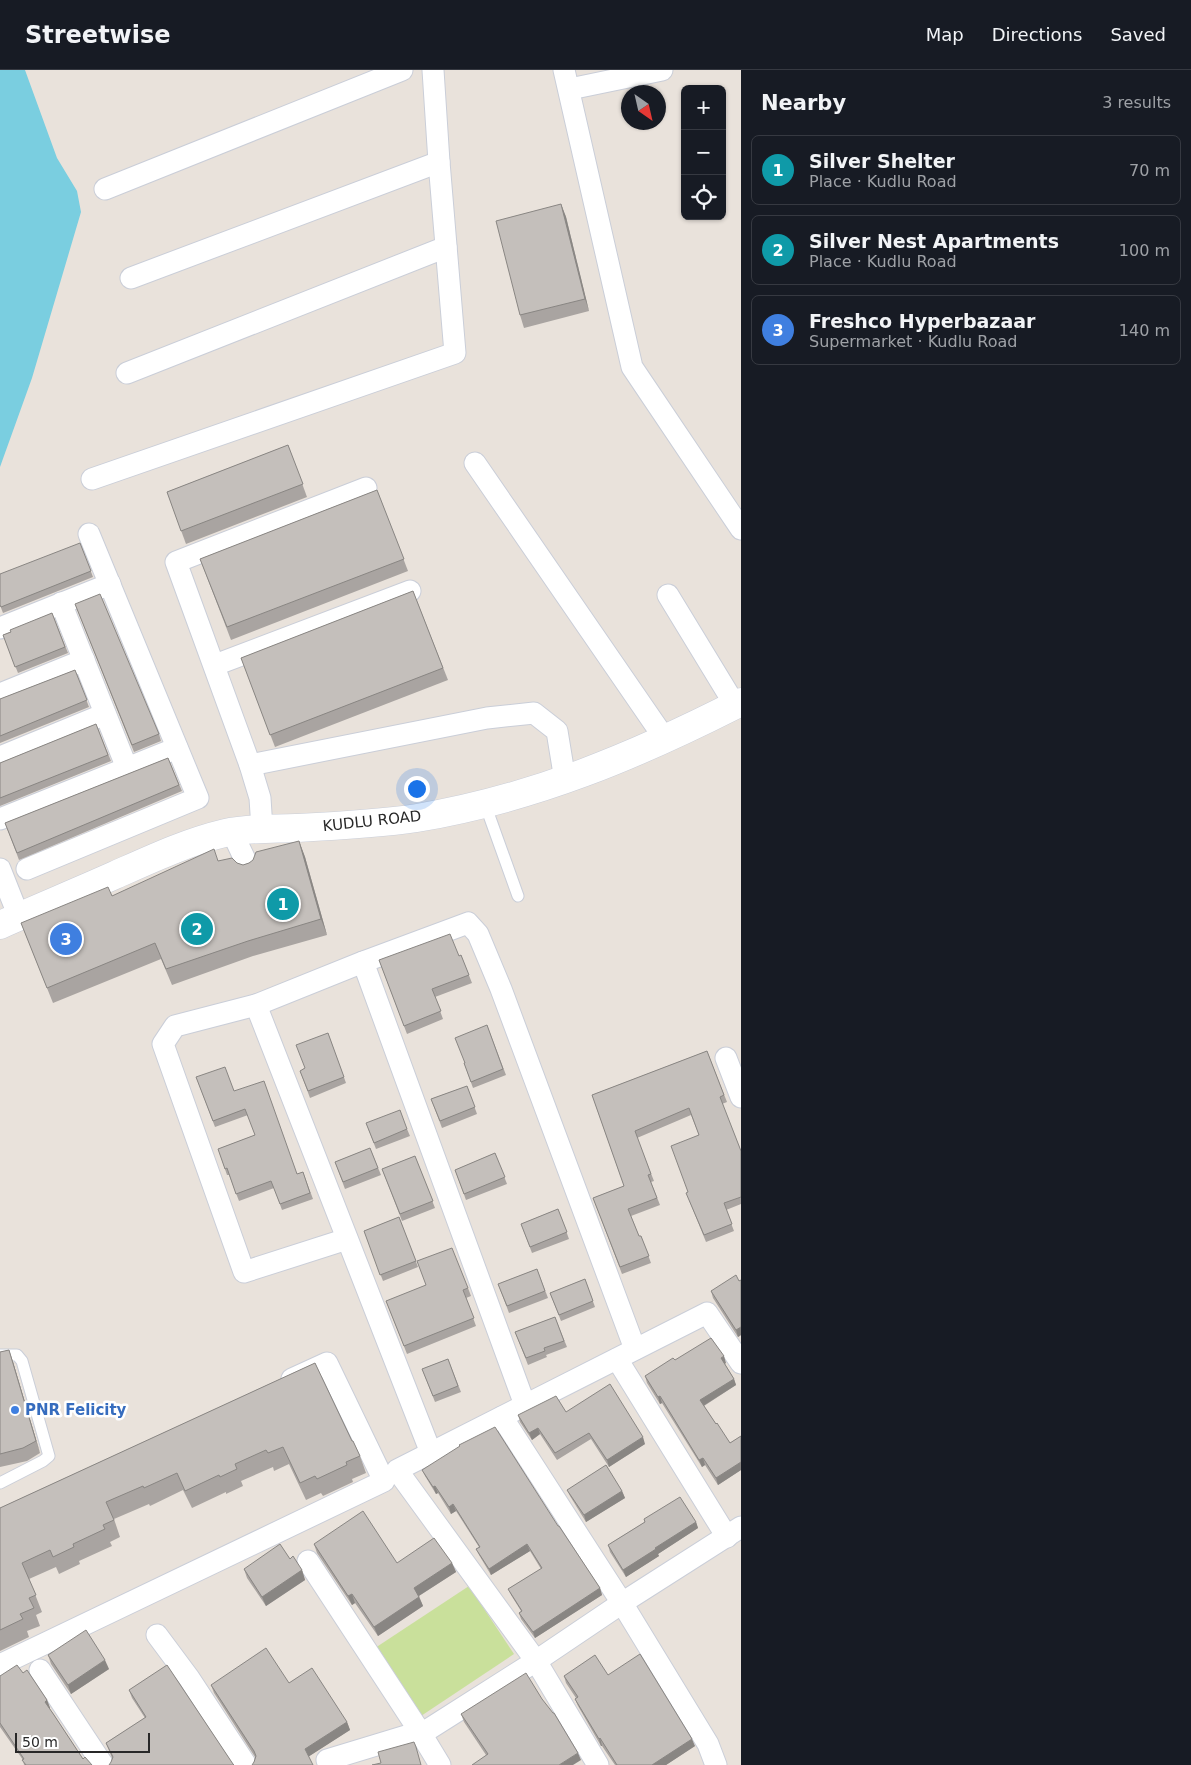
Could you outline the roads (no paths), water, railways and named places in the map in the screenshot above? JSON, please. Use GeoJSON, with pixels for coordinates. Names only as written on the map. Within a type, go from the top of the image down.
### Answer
{"type":"FeatureCollection","features":[{"type":"Feature","properties":{"kind":"street"},"geometry":{"type":"LineString","coordinates":[[105,190],[402,70]]}},
{"type":"Feature","properties":{"kind":"street"},"geometry":{"type":"LineString","coordinates":[[92,479],[455,353],[433,70]]}},
{"type":"Feature","properties":{"kind":"street"},"geometry":{"type":"LineString","coordinates":[[662,70],[567,80],[632,367],[741,529]]}},
{"type":"Feature","properties":{"kind":"street"},"geometry":{"type":"LineString","coordinates":[[132,278],[439,162]]}},
{"type":"Feature","properties":{"kind":"street"},"geometry":{"type":"LineString","coordinates":[[127,373],[446,247]]}},
{"type":"Feature","properties":{"kind":"street"},"geometry":{"type":"LineString","coordinates":[[475,463],[665,739]]}},
{"type":"Feature","properties":{"kind":"street"},"geometry":{"type":"LineString","coordinates":[[262,829],[260,798],[250,764],[176,562],[366,488]]}},
{"type":"Feature","properties":{"kind":"street"},"geometry":{"type":"LineString","coordinates":[[27,869],[198,798],[89,534]]}},
{"type":"Feature","properties":{"kind":"street"},"geometry":{"type":"LineString","coordinates":[[0,628],[110,584]]}},
{"type":"Feature","properties":{"kind":"street"},"geometry":{"type":"LineString","coordinates":[[215,665],[410,591]]}},
{"type":"Feature","properties":{"kind":"street"},"geometry":{"type":"LineString","coordinates":[[668,595],[738,704]]}},
{"type":"Feature","properties":{"kind":"street"},"geometry":{"type":"LineString","coordinates":[[61,603],[127,768]]}},
{"type":"Feature","properties":{"kind":"street"},"geometry":{"type":"LineString","coordinates":[[0,694],[84,660]]}},
{"type":"Feature","properties":{"kind":"street","name":"KUDLU ROAD"},"geometry":{"type":"LineString","coordinates":[[9,921],[162,854],[199,840],[232,832],[352,825],[416,818],[485,804],[532,791],[601,768],[738,704]]}},
{"type":"Feature","properties":{"kind":"street"},"geometry":{"type":"LineString","coordinates":[[250,764],[487,718],[534,713],[557,731],[565,780]]}},
{"type":"Feature","properties":{"kind":"street"},"geometry":{"type":"LineString","coordinates":[[0,757],[106,714]]}},
{"type":"Feature","properties":{"kind":"street"},"geometry":{"type":"LineString","coordinates":[[0,818],[177,748]]}},
{"type":"Feature","properties":{"kind":"street"},"geometry":{"type":"LineString","coordinates":[[232,832],[249,868]]}},
{"type":"Feature","properties":{"kind":"street"},"geometry":{"type":"LineString","coordinates":[[0,869],[9,921]]}},
{"type":"Feature","properties":{"kind":"street"},"geometry":{"type":"LineString","coordinates":[[324,1763],[429,1729],[734,1532],[626,1354],[501,989],[478,934],[468,924],[363,962],[256,1005],[175,1026],[163,1044],[244,1272],[347,1239]]}},
{"type":"Feature","properties":{"kind":"street"},"geometry":{"type":"LineString","coordinates":[[363,962],[524,1405]]}},
{"type":"Feature","properties":{"kind":"street"},"geometry":{"type":"LineString","coordinates":[[256,1005],[432,1453]]}},
{"type":"Feature","properties":{"kind":"street"},"geometry":{"type":"LineString","coordinates":[[726,1058],[741,1098]]}},
{"type":"Feature","properties":{"kind":"street"},"geometry":{"type":"LineString","coordinates":[[598,1765],[536,1661],[396,1470],[707,1313],[741,1363]]}},
{"type":"Feature","properties":{"kind":"street"},"geometry":{"type":"LineString","coordinates":[[0,1665],[384,1481],[327,1364],[274,1388]]}},
{"type":"Feature","properties":{"kind":"street"},"geometry":{"type":"LineString","coordinates":[[502,1417],[622,1603],[708,1744],[716,1765]]}},
{"type":"Feature","properties":{"kind":"street"},"geometry":{"type":"LineString","coordinates":[[308,1561],[440,1765]]}},
{"type":"Feature","properties":{"kind":"street"},"geometry":{"type":"LineString","coordinates":[[157,1635],[189,1678],[246,1765]]}},
{"type":"Feature","properties":{"kind":"street"},"geometry":{"type":"LineString","coordinates":[[40,1670],[103,1765]]}},
{"type":"Feature","properties":{"kind":"lane"},"geometry":{"type":"LineString","coordinates":[[485,804],[518,896]]}},
{"type":"Feature","properties":{"kind":"lane"},"geometry":{"type":"LineString","coordinates":[[0,1355],[17,1355],[22,1361],[49,1456],[0,1483]]}},
{"type":"Feature","properties":{"kind":"water"},"geometry":{"type":"Polygon","coordinates":[[[0,70],[25,70],[57,158],[77,191],[81,212],[32,378],[0,467],[0,70]]]}},
{"type":"Feature","properties":{"kind":"place","name":"Silver Shelter"},"geometry":{"type":"Point","coordinates":[283,904]}},
{"type":"Feature","properties":{"kind":"place","name":"Silver Nest Apartments"},"geometry":{"type":"Point","coordinates":[197,929]}},
{"type":"Feature","properties":{"kind":"place","name":"Freshco Hyperbazaar"},"geometry":{"type":"Point","coordinates":[66,939]}},
{"type":"Feature","properties":{"kind":"place","name":"PNR Felicity"},"geometry":{"type":"Point","coordinates":[15,1410]}}]}
